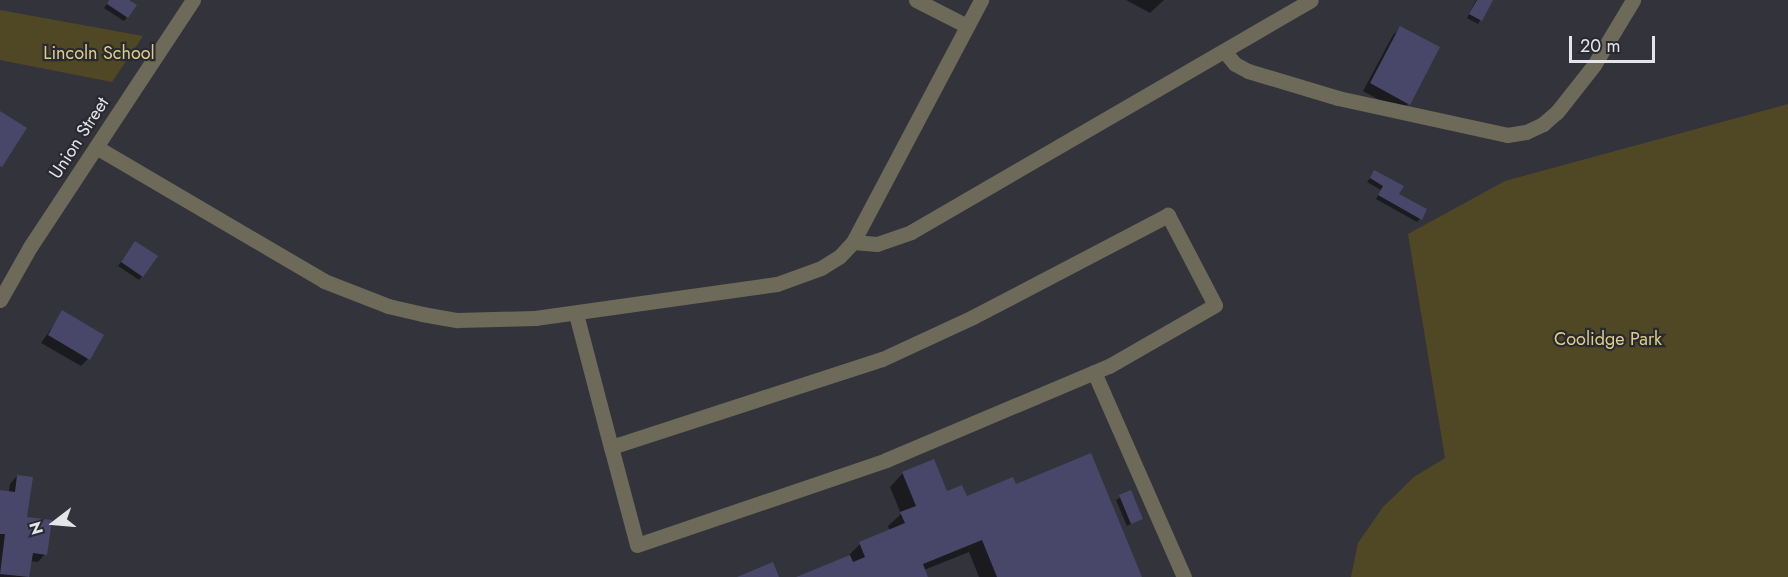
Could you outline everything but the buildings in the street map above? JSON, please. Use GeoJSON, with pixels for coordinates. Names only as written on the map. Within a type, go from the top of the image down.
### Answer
{"type":"FeatureCollection","features":[{"type":"Feature","properties":{"kind":"street","name":"Union Street"},"geometry":{"type":"LineString","coordinates":[[0,300],[30,247],[194,0]]}},
{"type":"Feature","properties":{"kind":"street"},"geometry":{"type":"LineString","coordinates":[[916,0],[967,26]]}},
{"type":"Feature","properties":{"kind":"street"},"geometry":{"type":"LineString","coordinates":[[96,147],[324,281],[388,306],[456,320],[535,318],[576,314],[777,284],[821,268],[840,256],[853,242],[981,0]]}},
{"type":"Feature","properties":{"kind":"street"},"geometry":{"type":"LineString","coordinates":[[853,242],[877,244],[911,232],[1311,0]]}},
{"type":"Feature","properties":{"kind":"street"},"geometry":{"type":"LineString","coordinates":[[1224,51],[1235,64],[1248,71],[1293,85],[1350,101],[1507,135],[1526,132],[1543,124],[1557,112],[1594,65],[1633,0]]}},
{"type":"Feature","properties":{"kind":"street"},"geometry":{"type":"LineString","coordinates":[[576,314],[611,447],[637,545],[886,460],[1094,372],[1215,305],[1168,214],[973,317],[882,359],[611,447]]}},
{"type":"Feature","properties":{"kind":"street"},"geometry":{"type":"LineString","coordinates":[[1094,372],[1184,577]]}},
{"type":"Feature","properties":{"kind":"green space","name":"Lincoln School"},"geometry":{"type":"Polygon","coordinates":[[[0,10],[143,36],[112,82],[0,60],[0,10]]]}},
{"type":"Feature","properties":{"kind":"green space","name":"Coolidge Park"},"geometry":{"type":"Polygon","coordinates":[[[1788,104],[1788,577],[1351,577],[1358,543],[1383,507],[1414,477],[1445,458],[1408,234],[1505,181],[1788,104]]]}}]}
